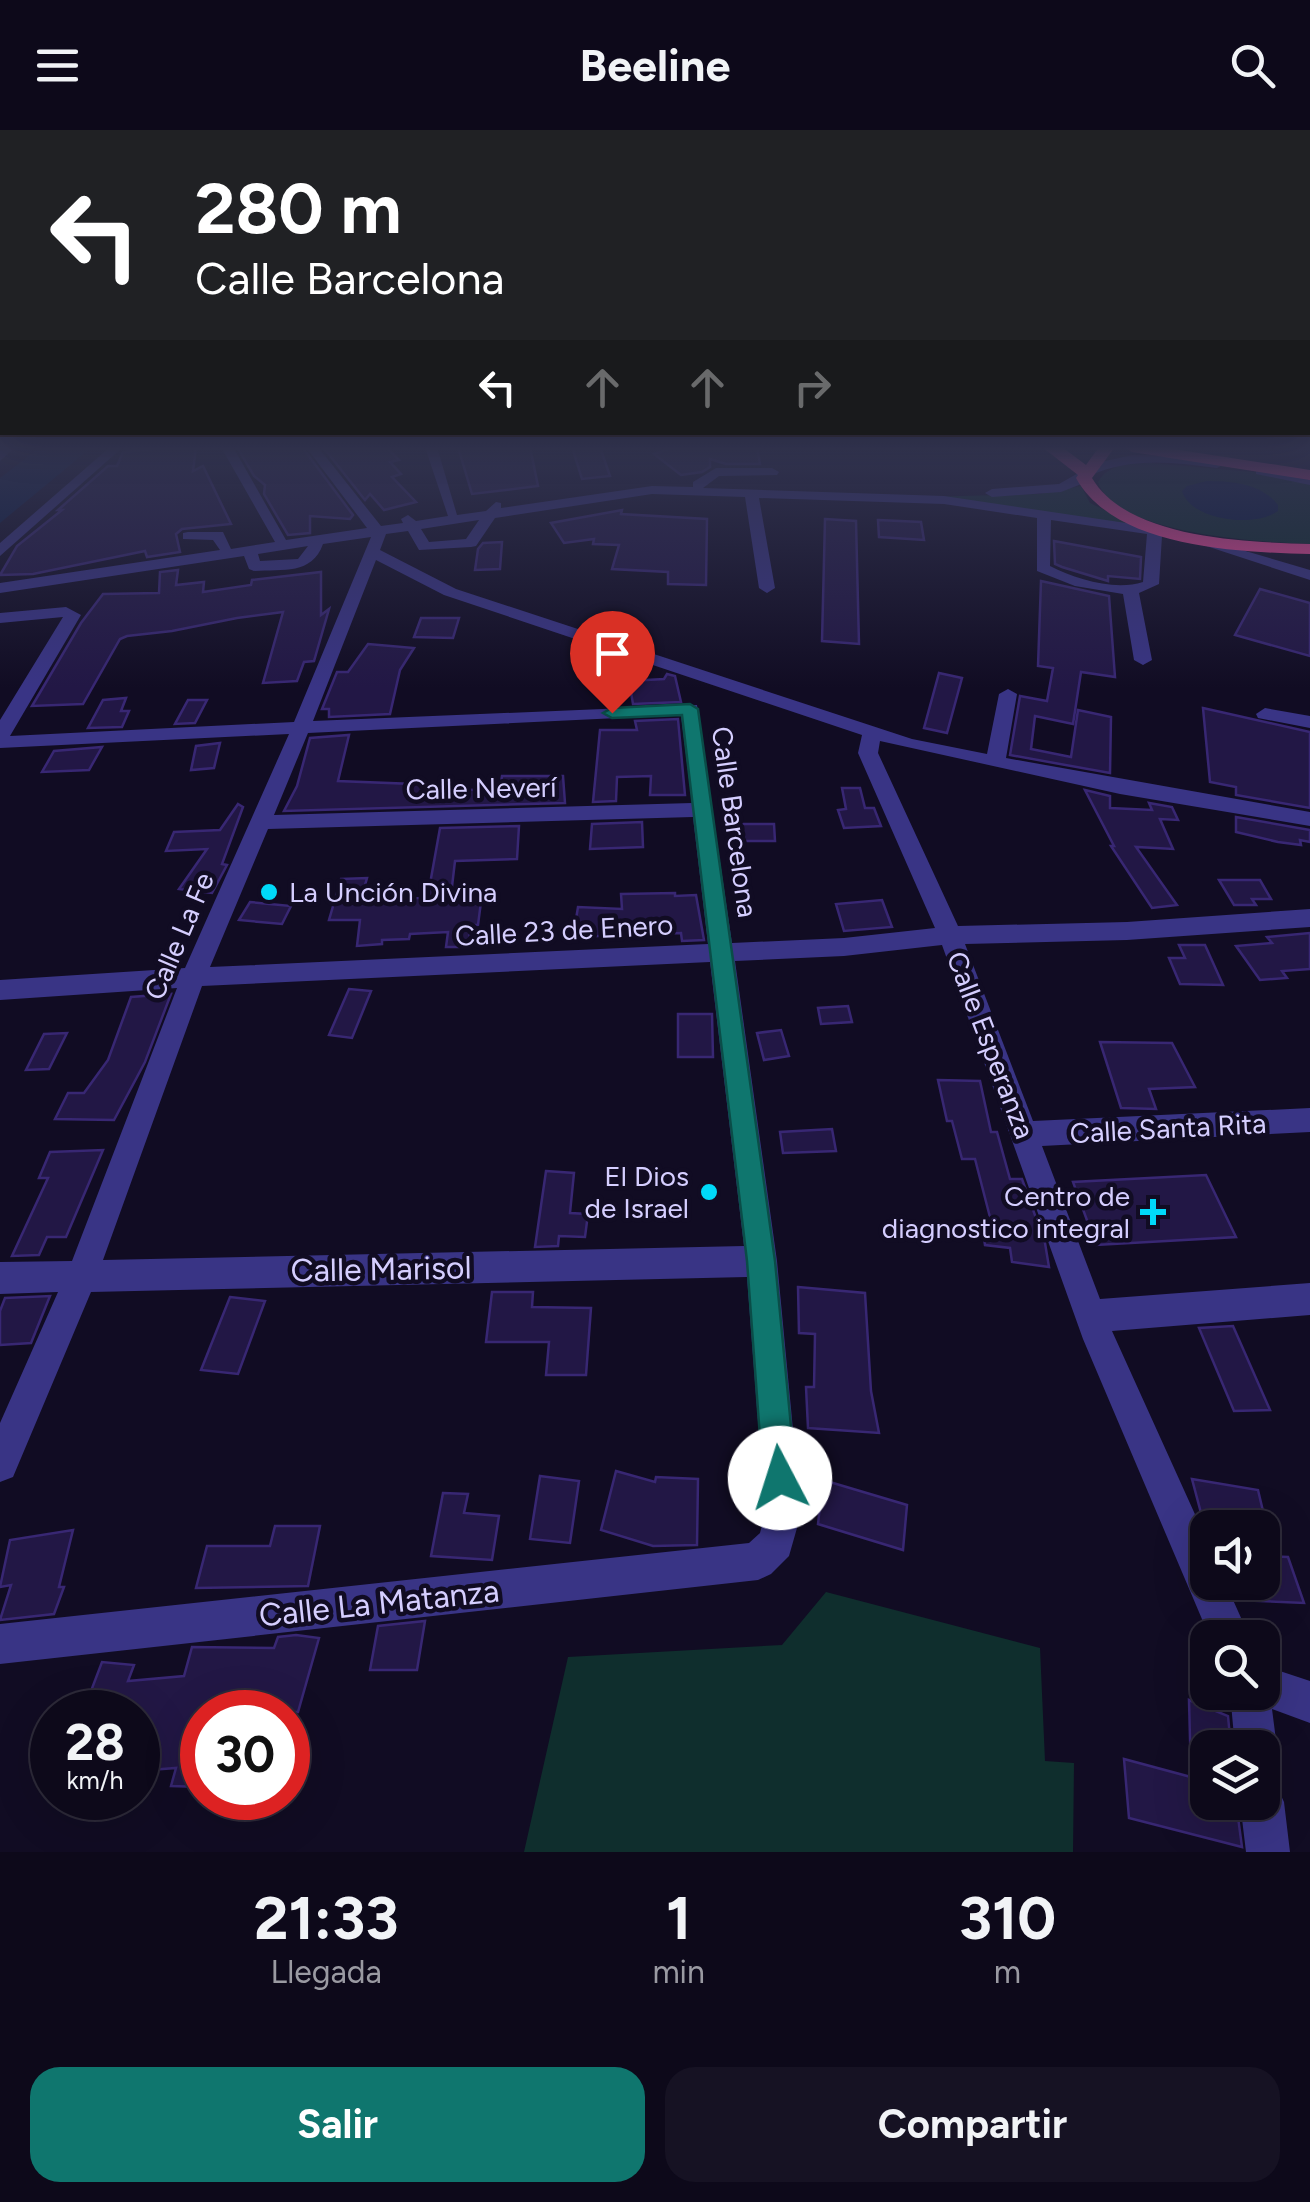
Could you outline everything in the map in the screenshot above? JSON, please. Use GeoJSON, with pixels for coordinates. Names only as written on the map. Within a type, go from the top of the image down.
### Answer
{"type":"FeatureCollection","features":[{"type":"Feature","properties":{"kind":"highway"},"geometry":{"type":"LineString","coordinates":[[1162,527],[1189,537],[1310,549]]}},
{"type":"Feature","properties":{"kind":"street"},"geometry":{"type":"LineString","coordinates":[[0,551],[27,527]]}},
{"type":"Feature","properties":{"kind":"street"},"geometry":{"type":"LineString","coordinates":[[273,527],[280,539]]}},
{"type":"Feature","properties":{"kind":"street"},"geometry":{"type":"LineString","coordinates":[[368,527],[374,536],[450,592],[872,732],[995,762],[1310,819]]}},
{"type":"Feature","properties":{"kind":"street"},"geometry":{"type":"LineString","coordinates":[[0,588],[250,551],[254,566],[302,562],[312,557],[316,541],[374,536],[411,527]]}},
{"type":"Feature","properties":{"kind":"street"},"geometry":{"type":"LineString","coordinates":[[413,527],[426,548],[471,543],[482,527]]}},
{"type":"Feature","properties":{"kind":"street"},"geometry":{"type":"LineString","coordinates":[[758,527],[768,588]]}},
{"type":"Feature","properties":{"kind":"street"},"geometry":{"type":"LineString","coordinates":[[1044,527],[1042,568],[1054,575],[1132,592],[1145,590],[1151,584],[1155,531]]}},
{"type":"Feature","properties":{"kind":"street"},"geometry":{"type":"LineString","coordinates":[[1131,527],[1189,537],[1310,575]]}},
{"type":"Feature","properties":{"kind":"street"},"geometry":{"type":"LineString","coordinates":[[188,536],[218,534],[224,547]]}},
{"type":"Feature","properties":{"kind":"street"},"geometry":{"type":"LineString","coordinates":[[0,580],[280,539],[374,536]]}},
{"type":"Feature","properties":{"kind":"street","name":"Calle La Fe"},"geometry":{"type":"LineString","coordinates":[[0,1464],[82,1276],[193,976],[301,728],[374,536]]}},
{"type":"Feature","properties":{"kind":"street"},"geometry":{"type":"LineString","coordinates":[[1246,554],[1244,566],[1248,572],[1310,592]]}},
{"type":"Feature","properties":{"kind":"street"},"geometry":{"type":"LineString","coordinates":[[1132,592],[1143,660]]}},
{"type":"Feature","properties":{"kind":"street"},"geometry":{"type":"LineString","coordinates":[[0,618],[66,612],[73,615],[0,739]]}},
{"type":"Feature","properties":{"kind":"street"},"geometry":{"type":"LineString","coordinates":[[690,709],[718,682]]}},
{"type":"Feature","properties":{"kind":"street"},"geometry":{"type":"LineString","coordinates":[[995,762],[1008,694]]}},
{"type":"Feature","properties":{"kind":"street","name":"Calle Barcelona"},"geometry":{"type":"LineString","coordinates":[[0,739],[690,709],[761,1261],[783,1514],[776,1543],[758,1562]]}},
{"type":"Feature","properties":{"kind":"street"},"geometry":{"type":"LineString","coordinates":[[1266,714],[1310,722]]}},
{"type":"Feature","properties":{"kind":"street","name":"Calle Esperanza"},"geometry":{"type":"LineString","coordinates":[[872,732],[868,754],[950,935],[1091,1316],[1222,1620]]}},
{"type":"Feature","properties":{"kind":"street","name":"Calle Neverí"},"geometry":{"type":"LineString","coordinates":[[260,822],[704,810]]}},
{"type":"Feature","properties":{"kind":"street","name":"Calle 23 de Enero"},"geometry":{"type":"LineString","coordinates":[[0,990],[193,976],[722,953],[950,935],[1126,931],[1310,918]]}},
{"type":"Feature","properties":{"kind":"street","name":"Calle Santa Rita"},"geometry":{"type":"LineString","coordinates":[[1026,1134],[1310,1120]]}},
{"type":"Feature","properties":{"kind":"street","name":"Calle Marisol"},"geometry":{"type":"LineString","coordinates":[[0,1278],[761,1261]]}},
{"type":"Feature","properties":{"kind":"street"},"geometry":{"type":"LineString","coordinates":[[1091,1316],[1310,1299]]}},
{"type":"Feature","properties":{"kind":"street","name":"Calle La Matanza"},"geometry":{"type":"LineString","coordinates":[[0,1644],[758,1562]]}},
{"type":"Feature","properties":{"kind":"street"},"geometry":{"type":"LineString","coordinates":[[1280,1691],[1310,1702]]}},
{"type":"Feature","properties":{"kind":"street"},"geometry":{"type":"LineString","coordinates":[[1264,1820],[1268,1852]]}},
{"type":"Feature","properties":{"kind":"green space"},"geometry":{"type":"Polygon","coordinates":[[[1174,527],[1310,527],[1310,544],[1259,541],[1174,527]]]}},
{"type":"Feature","properties":{"kind":"green space"},"geometry":{"type":"Polygon","coordinates":[[[826,1592],[1040,1648],[1045,1761],[1074,1763],[1073,1852],[524,1852],[568,1657],[782,1645],[826,1592]]]}},
{"type":"Feature","properties":{"kind":"building"},"geometry":{"type":"Polygon","coordinates":[[[40,527],[198,527],[182,529],[176,534],[180,552],[147,557],[145,551],[33,574],[0,575],[17,546],[40,527]]]}},
{"type":"Feature","properties":{"kind":"building"},"geometry":{"type":"Polygon","coordinates":[[[284,527],[310,527],[310,533],[288,535],[284,527]]]}},
{"type":"Feature","properties":{"kind":"building"},"geometry":{"type":"Polygon","coordinates":[[[554,527],[707,527],[706,585],[668,584],[668,572],[612,569],[619,545],[593,544],[594,539],[564,543],[554,527]]]}},
{"type":"Feature","properties":{"kind":"building"},"geometry":{"type":"Polygon","coordinates":[[[825,527],[856,527],[859,644],[822,641],[825,527]]]}},
{"type":"Feature","properties":{"kind":"building"},"geometry":{"type":"Polygon","coordinates":[[[878,527],[922,527],[924,540],[879,537],[878,527]]]}},
{"type":"Feature","properties":{"kind":"building"},"geometry":{"type":"Polygon","coordinates":[[[1054,541],[1141,557],[1140,579],[1108,576],[1108,581],[1055,564],[1054,541]]]}},
{"type":"Feature","properties":{"kind":"building"},"geometry":{"type":"Polygon","coordinates":[[[502,542],[500,569],[475,570],[478,549],[483,543],[502,542]]]}},
{"type":"Feature","properties":{"kind":"building"},"geometry":{"type":"Polygon","coordinates":[[[178,570],[176,585],[204,582],[203,592],[251,585],[252,580],[321,572],[321,615],[329,609],[314,661],[304,662],[297,681],[263,683],[283,612],[237,618],[120,639],[83,704],[32,706],[81,623],[103,594],[159,593],[160,572],[178,570]]]}},
{"type":"Feature","properties":{"kind":"building"},"geometry":{"type":"Polygon","coordinates":[[[1041,581],[1109,596],[1115,677],[1081,672],[1073,724],[1035,716],[1031,749],[1071,757],[1078,710],[1111,717],[1110,773],[1010,755],[1020,696],[1047,701],[1053,668],[1038,666],[1041,581]]]}},
{"type":"Feature","properties":{"kind":"building"},"geometry":{"type":"Polygon","coordinates":[[[1260,589],[1310,603],[1310,656],[1235,635],[1260,589]]]}},
{"type":"Feature","properties":{"kind":"building"},"geometry":{"type":"Polygon","coordinates":[[[421,618],[459,618],[453,638],[414,637],[421,618]]]}},
{"type":"Feature","properties":{"kind":"building"},"geometry":{"type":"Polygon","coordinates":[[[368,644],[414,648],[400,670],[390,714],[329,717],[329,709],[322,709],[337,672],[348,672],[368,644]]]}},
{"type":"Feature","properties":{"kind":"building"},"geometry":{"type":"Polygon","coordinates":[[[939,673],[962,678],[947,733],[924,728],[939,673]]]}},
{"type":"Feature","properties":{"kind":"building"},"geometry":{"type":"Polygon","coordinates":[[[667,674],[675,676],[681,702],[633,704],[629,681],[664,679],[667,674]]]}},
{"type":"Feature","properties":{"kind":"building"},"geometry":{"type":"Polygon","coordinates":[[[126,698],[121,711],[129,711],[122,727],[88,728],[103,700],[126,698]]]}},
{"type":"Feature","properties":{"kind":"building"},"geometry":{"type":"Polygon","coordinates":[[[188,700],[207,700],[195,723],[175,724],[188,700]]]}},
{"type":"Feature","properties":{"kind":"building"},"geometry":{"type":"Polygon","coordinates":[[[1203,708],[1310,732],[1310,808],[1236,795],[1236,787],[1210,782],[1203,708]]]}},
{"type":"Feature","properties":{"kind":"building"},"geometry":{"type":"Polygon","coordinates":[[[678,719],[685,795],[650,795],[651,776],[617,777],[616,801],[593,802],[600,730],[637,730],[635,721],[678,719]]]}},
{"type":"Feature","properties":{"kind":"building"},"geometry":{"type":"Polygon","coordinates":[[[349,735],[338,781],[439,785],[436,791],[500,789],[502,776],[563,776],[565,803],[284,811],[297,786],[310,738],[349,735]]]}},
{"type":"Feature","properties":{"kind":"building"},"geometry":{"type":"Polygon","coordinates":[[[220,743],[214,768],[191,770],[196,746],[220,743]]]}},
{"type":"Feature","properties":{"kind":"building"},"geometry":{"type":"Polygon","coordinates":[[[102,747],[89,770],[42,772],[54,751],[102,747]]]}},
{"type":"Feature","properties":{"kind":"building"},"geometry":{"type":"Polygon","coordinates":[[[842,788],[860,788],[865,808],[874,808],[881,826],[844,828],[838,810],[846,809],[842,788]]]}},
{"type":"Feature","properties":{"kind":"building"},"geometry":{"type":"Polygon","coordinates":[[[1085,790],[1110,796],[1110,808],[1152,810],[1149,803],[1172,807],[1178,820],[1160,819],[1173,849],[1136,847],[1177,905],[1152,908],[1111,846],[1085,790]]]}},
{"type":"Feature","properties":{"kind":"building"},"geometry":{"type":"Polygon","coordinates":[[[238,804],[243,807],[222,864],[227,865],[212,893],[179,889],[207,849],[166,851],[174,832],[220,830],[238,804]]]}},
{"type":"Feature","properties":{"kind":"building"},"geometry":{"type":"Polygon","coordinates":[[[1236,817],[1310,830],[1310,842],[1278,842],[1236,832],[1236,817]]]}},
{"type":"Feature","properties":{"kind":"building"},"geometry":{"type":"Polygon","coordinates":[[[642,822],[643,847],[590,849],[592,824],[642,822]]]}},
{"type":"Feature","properties":{"kind":"building"},"geometry":{"type":"Polygon","coordinates":[[[729,824],[774,824],[775,841],[730,841],[729,824]]]}},
{"type":"Feature","properties":{"kind":"building"},"geometry":{"type":"Polygon","coordinates":[[[519,826],[517,859],[455,861],[451,895],[482,894],[478,925],[471,925],[468,947],[446,947],[448,932],[410,934],[409,939],[357,946],[360,920],[329,920],[341,879],[367,878],[361,899],[421,898],[423,884],[430,884],[440,828],[519,826]]]}},
{"type":"Feature","properties":{"kind":"building"},"geometry":{"type":"Polygon","coordinates":[[[1219,880],[1260,880],[1271,899],[1252,899],[1256,905],[1234,905],[1219,880]]]}},
{"type":"Feature","properties":{"kind":"building"},"geometry":{"type":"Polygon","coordinates":[[[621,894],[696,895],[704,940],[682,941],[681,933],[573,937],[578,907],[622,909],[621,894]]]}},
{"type":"Feature","properties":{"kind":"building"},"geometry":{"type":"Polygon","coordinates":[[[882,900],[892,927],[844,931],[836,904],[882,900]]]}},
{"type":"Feature","properties":{"kind":"building"},"geometry":{"type":"Polygon","coordinates":[[[250,902],[291,906],[282,924],[239,920],[250,902]]]}},
{"type":"Feature","properties":{"kind":"building"},"geometry":{"type":"Polygon","coordinates":[[[1310,933],[1310,969],[1282,971],[1287,978],[1260,980],[1236,946],[1272,943],[1267,937],[1310,933]]]}},
{"type":"Feature","properties":{"kind":"building"},"geometry":{"type":"Polygon","coordinates":[[[1179,945],[1205,945],[1223,985],[1180,984],[1169,958],[1185,958],[1179,945]]]}},
{"type":"Feature","properties":{"kind":"building"},"geometry":{"type":"Polygon","coordinates":[[[349,989],[371,991],[352,1038],[329,1035],[349,989]]]}},
{"type":"Feature","properties":{"kind":"building"},"geometry":{"type":"Polygon","coordinates":[[[171,994],[145,1062],[114,1120],[55,1119],[68,1093],[84,1093],[108,1060],[131,997],[171,994]]]}},
{"type":"Feature","properties":{"kind":"building"},"geometry":{"type":"Polygon","coordinates":[[[848,1006],[852,1022],[821,1024],[818,1008],[848,1006]]]}},
{"type":"Feature","properties":{"kind":"building"},"geometry":{"type":"Polygon","coordinates":[[[678,1014],[712,1014],[713,1057],[678,1057],[678,1014]]]}},
{"type":"Feature","properties":{"kind":"building"},"geometry":{"type":"Polygon","coordinates":[[[781,1030],[789,1056],[764,1060],[757,1033],[781,1030]]]}},
{"type":"Feature","properties":{"kind":"building"},"geometry":{"type":"Polygon","coordinates":[[[67,1033],[49,1069],[26,1070],[44,1034],[67,1033]]]}},
{"type":"Feature","properties":{"kind":"building"},"geometry":{"type":"Polygon","coordinates":[[[1100,1042],[1172,1043],[1195,1087],[1149,1089],[1156,1109],[1121,1108],[1100,1042]]]}},
{"type":"Feature","properties":{"kind":"building"},"geometry":{"type":"Polygon","coordinates":[[[938,1080],[980,1081],[991,1132],[997,1132],[1010,1179],[1022,1179],[1045,1243],[1049,1267],[1012,1262],[1010,1248],[985,1245],[982,1224],[992,1225],[975,1159],[962,1159],[952,1121],[947,1121],[938,1080]]]}},
{"type":"Feature","properties":{"kind":"building"},"geometry":{"type":"Polygon","coordinates":[[[832,1129],[836,1151],[783,1153],[780,1132],[832,1129]]]}},
{"type":"Feature","properties":{"kind":"building"},"geometry":{"type":"Polygon","coordinates":[[[103,1150],[66,1237],[47,1237],[39,1255],[12,1256],[48,1178],[39,1178],[50,1152],[103,1150]]]}},
{"type":"Feature","properties":{"kind":"building"},"geometry":{"type":"Polygon","coordinates":[[[546,1171],[574,1173],[570,1213],[588,1214],[585,1237],[559,1236],[558,1246],[535,1247],[546,1171]]]}},
{"type":"Feature","properties":{"kind":"building"},"geometry":{"type":"Polygon","coordinates":[[[1206,1175],[1236,1237],[1096,1245],[1073,1182],[1206,1175]]]}},
{"type":"Feature","properties":{"kind":"building"},"geometry":{"type":"Polygon","coordinates":[[[798,1287],[865,1293],[871,1391],[879,1433],[808,1428],[806,1387],[814,1387],[815,1334],[799,1333],[798,1287]]]}},
{"type":"Feature","properties":{"kind":"building"},"geometry":{"type":"Polygon","coordinates":[[[492,1292],[533,1292],[532,1307],[591,1308],[586,1375],[546,1375],[549,1342],[486,1342],[492,1292]]]}},
{"type":"Feature","properties":{"kind":"building"},"geometry":{"type":"Polygon","coordinates":[[[50,1296],[31,1343],[0,1345],[0,1311],[5,1298],[50,1296]]]}},
{"type":"Feature","properties":{"kind":"building"},"geometry":{"type":"Polygon","coordinates":[[[230,1297],[265,1301],[238,1374],[201,1370],[230,1297]]]}},
{"type":"Feature","properties":{"kind":"building"},"geometry":{"type":"Polygon","coordinates":[[[1233,1326],[1270,1410],[1234,1411],[1199,1328],[1233,1326]]]}},
{"type":"Feature","properties":{"kind":"building"},"geometry":{"type":"Polygon","coordinates":[[[616,1471],[655,1482],[656,1477],[698,1479],[697,1545],[653,1546],[601,1530],[616,1471]]]}},
{"type":"Feature","properties":{"kind":"building"},"geometry":{"type":"Polygon","coordinates":[[[540,1476],[579,1481],[570,1543],[530,1539],[540,1476]]]}},
{"type":"Feature","properties":{"kind":"building"},"geometry":{"type":"Polygon","coordinates":[[[1192,1479],[1258,1490],[1263,1510],[1200,1510],[1192,1479]]]}},
{"type":"Feature","properties":{"kind":"building"},"geometry":{"type":"Polygon","coordinates":[[[823,1480],[907,1505],[903,1550],[818,1524],[823,1480]]]}},
{"type":"Feature","properties":{"kind":"building"},"geometry":{"type":"Polygon","coordinates":[[[443,1493],[468,1494],[464,1513],[499,1516],[492,1560],[431,1556],[443,1493]]]}},
{"type":"Feature","properties":{"kind":"building"},"geometry":{"type":"Polygon","coordinates":[[[275,1526],[320,1526],[308,1586],[196,1588],[207,1546],[270,1546],[275,1526]]]}},
{"type":"Feature","properties":{"kind":"building"},"geometry":{"type":"Polygon","coordinates":[[[73,1530],[59,1587],[64,1587],[54,1614],[0,1620],[11,1585],[0,1587],[10,1540],[73,1530]]]}},
{"type":"Feature","properties":{"kind":"building"},"geometry":{"type":"Polygon","coordinates":[[[1280,1557],[1288,1557],[1304,1603],[1237,1600],[1280,1600],[1280,1557]]]}},
{"type":"Feature","properties":{"kind":"building"},"geometry":{"type":"Polygon","coordinates":[[[425,1621],[417,1670],[370,1670],[378,1626],[425,1621]]]}},
{"type":"Feature","properties":{"kind":"building"},"geometry":{"type":"Polygon","coordinates":[[[278,1637],[319,1638],[304,1690],[180,1690],[180,1786],[171,1786],[176,1768],[160,1769],[160,1690],[91,1690],[102,1662],[134,1665],[128,1681],[184,1676],[192,1647],[274,1648],[278,1637]]]}},
{"type":"Feature","properties":{"kind":"building"},"geometry":{"type":"Polygon","coordinates":[[[1189,1700],[1190,1710],[1213,1710],[1228,1716],[1229,1730],[1190,1730],[1190,1738],[1189,1700]]]}},
{"type":"Feature","properties":{"kind":"building"},"geometry":{"type":"Polygon","coordinates":[[[1124,1759],[1190,1777],[1190,1820],[1238,1820],[1242,1847],[1129,1818],[1124,1759]]]}},
{"type":"Feature","properties":{"kind":"place","name":"La Unción Divina"},"geometry":{"type":"Point","coordinates":[269,892]}},
{"type":"Feature","properties":{"kind":"place","name":"El Dios de Israel"},"geometry":{"type":"Point","coordinates":[709,1192]}},
{"type":"Feature","properties":{"kind":"place","name":"Centro de diagnostico integral"},"geometry":{"type":"Point","coordinates":[1153,1212]}},
{"type":"Feature","properties":{"kind":"route"},"geometry":{"type":"LineString","coordinates":[[612,713],[690,709],[761,1261],[780,1478]]}}]}
